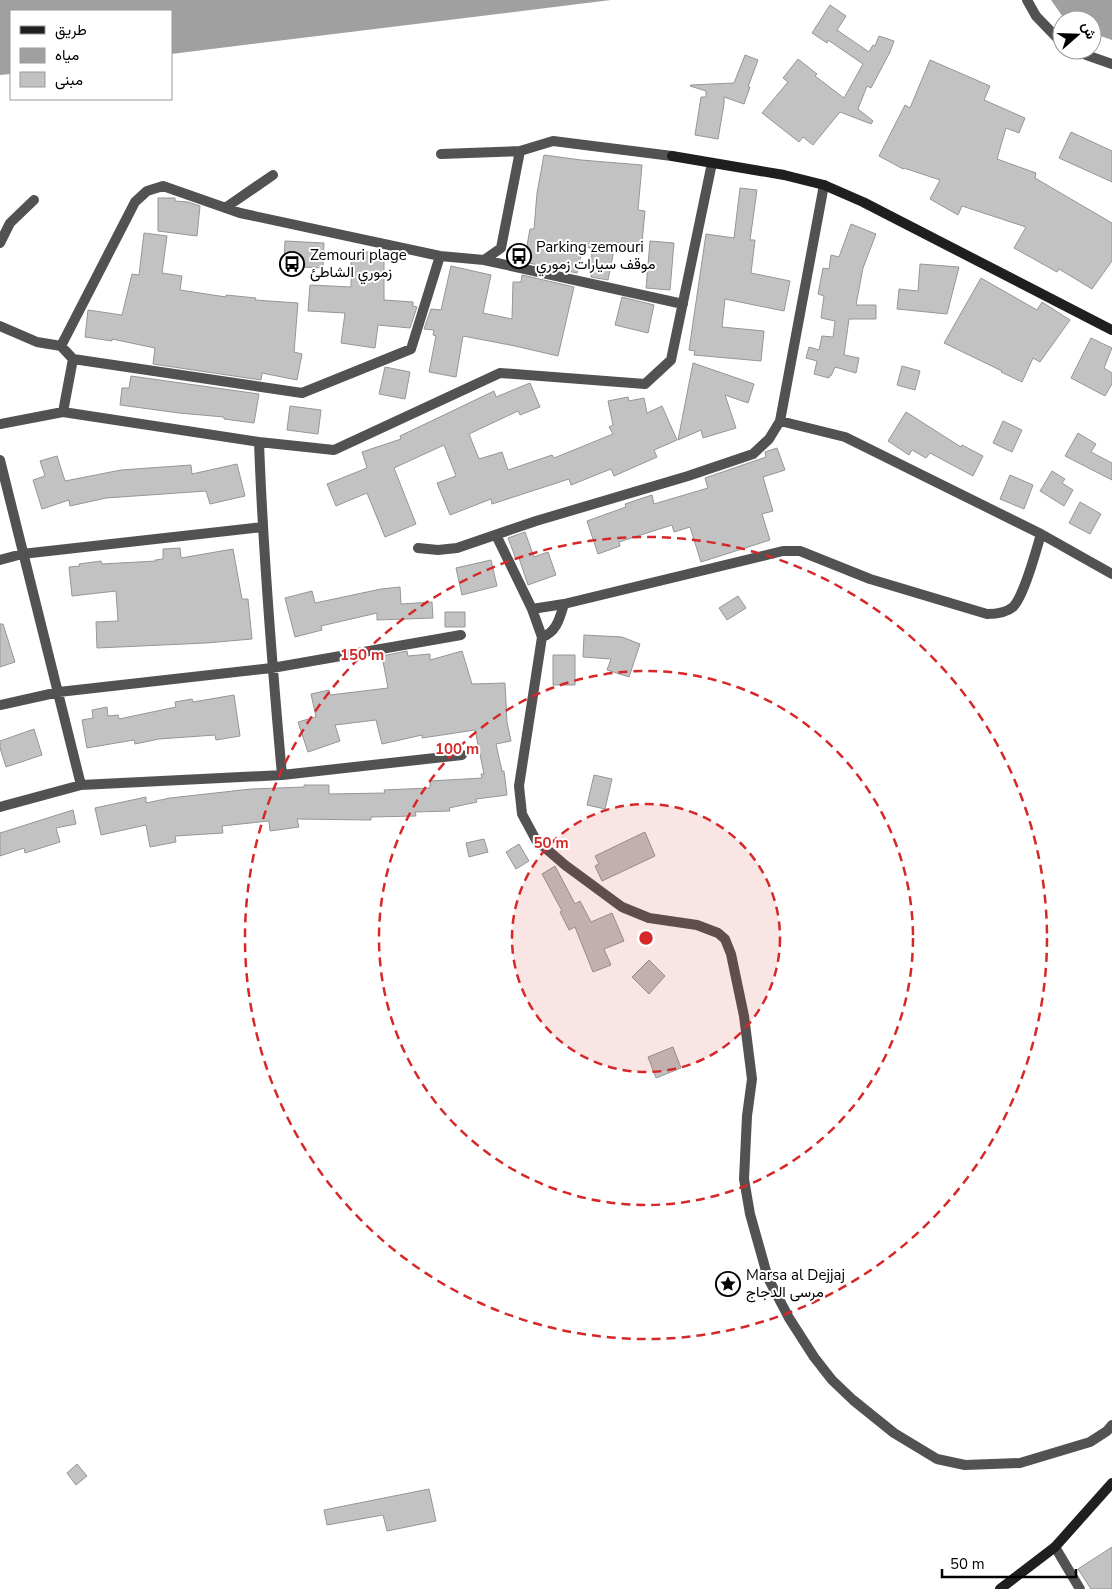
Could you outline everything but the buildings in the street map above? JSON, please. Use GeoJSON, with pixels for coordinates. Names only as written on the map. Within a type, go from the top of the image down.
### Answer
{"type":"FeatureCollection","features":[{"type":"Feature","properties":{"kind":"main road"},"geometry":{"type":"LineString","coordinates":[[672,156],[784,175],[824,185],[863,202],[1112,330]]}},
{"type":"Feature","properties":{"kind":"main road"},"geometry":{"type":"LineString","coordinates":[[1000,1589],[1055,1547],[1112,1482]]}},
{"type":"Feature","properties":{"kind":"street"},"geometry":{"type":"LineString","coordinates":[[1028,0],[1036,16],[1052,33]]}},
{"type":"Feature","properties":{"kind":"street"},"geometry":{"type":"LineString","coordinates":[[441,154],[520,151],[553,141],[672,156]]}},
{"type":"Feature","properties":{"kind":"street"},"geometry":{"type":"LineString","coordinates":[[484,260],[501,248],[520,151]]}},
{"type":"Feature","properties":{"kind":"street"},"geometry":{"type":"LineString","coordinates":[[0,424],[63,412],[259,442],[334,450],[500,373],[645,384],[671,360],[712,163]]}},
{"type":"Feature","properties":{"kind":"street"},"geometry":{"type":"LineString","coordinates":[[225,208],[273,175]]}},
{"type":"Feature","properties":{"kind":"street"},"geometry":{"type":"LineString","coordinates":[[418,548],[438,550],[457,548],[536,521],[688,476],[753,454],[769,439],[780,421],[824,185]]}},
{"type":"Feature","properties":{"kind":"street"},"geometry":{"type":"LineString","coordinates":[[61,346],[135,202],[147,191],[163,186],[240,214],[440,256],[484,260],[683,304]]}},
{"type":"Feature","properties":{"kind":"street"},"geometry":{"type":"LineString","coordinates":[[0,243],[10,223],[34,200]]}},
{"type":"Feature","properties":{"kind":"street"},"geometry":{"type":"LineString","coordinates":[[0,326],[37,342],[61,346],[73,359],[302,393],[411,349],[440,256]]}},
{"type":"Feature","properties":{"kind":"street"},"geometry":{"type":"LineString","coordinates":[[63,412],[73,359]]}},
{"type":"Feature","properties":{"kind":"street"},"geometry":{"type":"LineString","coordinates":[[780,421],[845,437],[1041,534],[1112,574]]}},
{"type":"Feature","properties":{"kind":"street"},"geometry":{"type":"LineString","coordinates":[[259,442],[262,527],[282,775]]}},
{"type":"Feature","properties":{"kind":"street"},"geometry":{"type":"LineString","coordinates":[[0,460],[81,785]]}},
{"type":"Feature","properties":{"kind":"street"},"geometry":{"type":"LineString","coordinates":[[0,560],[22,554],[262,527]]}},
{"type":"Feature","properties":{"kind":"street"},"geometry":{"type":"LineString","coordinates":[[532,609],[564,604],[783,551],[800,551],[870,578],[987,614],[1001,614],[1013,607],[1020,597],[1041,534]]}},
{"type":"Feature","properties":{"kind":"street"},"geometry":{"type":"LineString","coordinates":[[496,535],[532,609],[542,638],[519,786],[522,814],[536,840],[565,865],[622,907],[649,918],[703,926],[718,933],[725,939],[731,954],[744,1016],[752,1079],[747,1116],[744,1179],[750,1214],[768,1278],[789,1318],[814,1357],[832,1380],[853,1400],[894,1433],[937,1459],[965,1464],[1020,1462],[1090,1442],[1107,1431],[1112,1425]]}},
{"type":"Feature","properties":{"kind":"street"},"geometry":{"type":"LineString","coordinates":[[542,638],[550,635],[558,623],[564,604]]}},
{"type":"Feature","properties":{"kind":"street"},"geometry":{"type":"LineString","coordinates":[[0,705],[58,692],[272,668],[461,635]]}},
{"type":"Feature","properties":{"kind":"street"},"geometry":{"type":"LineString","coordinates":[[0,807],[81,785],[282,775],[462,755]]}},
{"type":"Feature","properties":{"kind":"street"},"geometry":{"type":"LineString","coordinates":[[1055,1547],[1080,1589]]}},
{"type":"Feature","properties":{"kind":"water"},"geometry":{"type":"Polygon","coordinates":[[[0,0],[611,0],[172,54],[172,10],[10,10],[10,74],[0,75],[0,0]]]}},
{"type":"Feature","properties":{"kind":"water"},"geometry":{"type":"Polygon","coordinates":[[[1051,0],[1112,0],[1112,40],[1102,36],[1102,10],[1058,10],[1051,0]]]}},
{"type":"Feature","properties":{"kind":"place","name":"Parking zemouri موقف سيارات زموري"},"geometry":{"type":"Point","coordinates":[519,256]}},
{"type":"Feature","properties":{"kind":"place","name":"Zemouri plage زموري الشاطئ"},"geometry":{"type":"Point","coordinates":[292,264]}},
{"type":"Feature","properties":{"kind":"place","name":"Marsa al Dejjaj مرسى الدجاج"},"geometry":{"type":"Point","coordinates":[728,1284]}}]}
